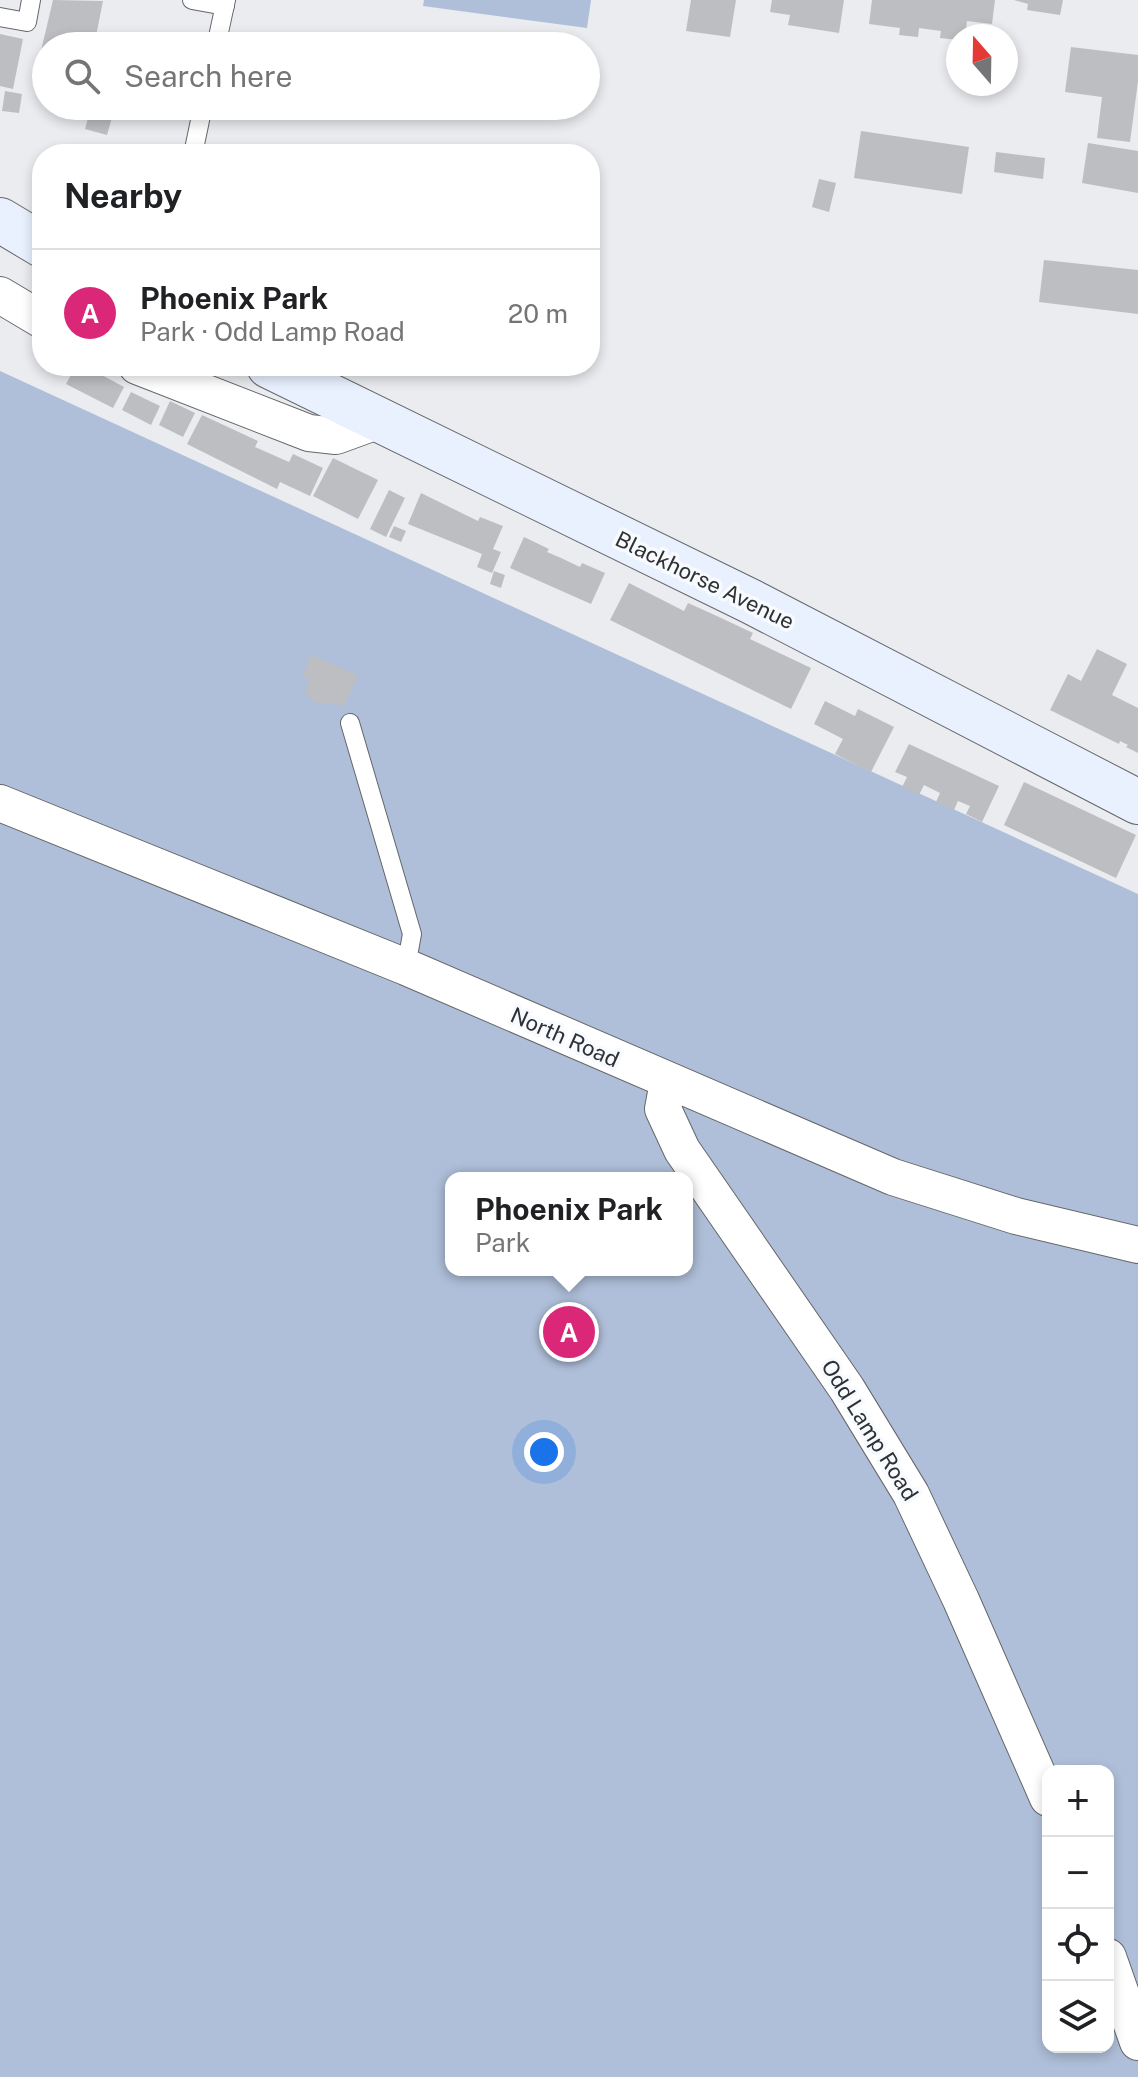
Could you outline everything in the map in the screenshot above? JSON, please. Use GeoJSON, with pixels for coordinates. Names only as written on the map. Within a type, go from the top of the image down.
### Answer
{"type":"FeatureCollection","features":[{"type":"Feature","properties":{"kind":"main road"},"geometry":{"type":"LineString","coordinates":[[0,220],[32,239]]}},
{"type":"Feature","properties":{"kind":"main road","name":"Blackhorse Avenue"},"geometry":{"type":"LineString","coordinates":[[290,376],[750,601],[1138,802]]}},
{"type":"Feature","properties":{"kind":"street"},"geometry":{"type":"LineString","coordinates":[[0,295],[32,314]]}},
{"type":"Feature","properties":{"kind":"street"},"geometry":{"type":"LineString","coordinates":[[163,376],[309,433],[336,436],[380,420]]}},
{"type":"Feature","properties":{"kind":"street","name":"North Road"},"geometry":{"type":"LineString","coordinates":[[0,803],[406,967],[893,1177],[1016,1216],[1138,1245]]}},
{"type":"Feature","properties":{"kind":"street","name":"Odd Lamp Road"},"geometry":{"type":"LineString","coordinates":[[668,1082],[663,1109],[682,1150],[847,1389],[911,1494],[1042,1784]]}},
{"type":"Feature","properties":{"kind":"street"},"geometry":{"type":"LineString","coordinates":[[1114,1974],[1138,2042]]}},
{"type":"Feature","properties":{"kind":"lane"},"geometry":{"type":"LineString","coordinates":[[0,17],[27,22],[31,0]]}},
{"type":"Feature","properties":{"kind":"lane"},"geometry":{"type":"LineString","coordinates":[[192,0],[225,3],[219,32]]}},
{"type":"Feature","properties":{"kind":"lane"},"geometry":{"type":"LineString","coordinates":[[195,144],[200,120]]}},
{"type":"Feature","properties":{"kind":"lane"},"geometry":{"type":"LineString","coordinates":[[350,723],[412,934],[406,967]]}},
{"type":"Feature","properties":{"kind":"shaded area"},"geometry":{"type":"Polygon","coordinates":[[[424,0],[591,0],[587,28],[423,6],[424,0]]]}},
{"type":"Feature","properties":{"kind":"shaded area"},"geometry":{"type":"Polygon","coordinates":[[[0,371],[1138,894],[1138,2077],[0,2077],[0,371]]]}},
{"type":"Feature","properties":{"kind":"building"},"geometry":{"type":"Polygon","coordinates":[[[53,0],[103,1],[97,32],[45,32],[53,0]]]}},
{"type":"Feature","properties":{"kind":"building"},"geometry":{"type":"Polygon","coordinates":[[[691,0],[736,0],[730,37],[686,31],[691,0]]]}},
{"type":"Feature","properties":{"kind":"building"},"geometry":{"type":"Polygon","coordinates":[[[772,0],[844,0],[839,33],[788,25],[790,15],[770,12],[772,0]]]}},
{"type":"Feature","properties":{"kind":"building"},"geometry":{"type":"Polygon","coordinates":[[[872,0],[995,0],[992,24],[967,21],[967,24],[946,24],[946,39],[940,38],[941,31],[919,28],[918,37],[899,35],[900,28],[869,24],[872,0]]]}},
{"type":"Feature","properties":{"kind":"building"},"geometry":{"type":"Polygon","coordinates":[[[1014,0],[1063,0],[1060,15],[1027,10],[1028,4],[1014,0]]]}},
{"type":"Feature","properties":{"kind":"building"},"geometry":{"type":"Polygon","coordinates":[[[0,34],[23,39],[13,89],[0,86],[0,34]]]}},
{"type":"Feature","properties":{"kind":"building"},"geometry":{"type":"Polygon","coordinates":[[[1071,47],[1138,55],[1130,142],[1097,138],[1102,97],[1065,92],[1071,47]]]}},
{"type":"Feature","properties":{"kind":"building"},"geometry":{"type":"Polygon","coordinates":[[[5,91],[22,94],[19,113],[2,111],[5,91]]]}},
{"type":"Feature","properties":{"kind":"building"},"geometry":{"type":"Polygon","coordinates":[[[87,120],[111,120],[107,135],[85,129],[87,120]]]}},
{"type":"Feature","properties":{"kind":"building"},"geometry":{"type":"Polygon","coordinates":[[[861,131],[969,147],[962,194],[854,178],[861,131]]]}},
{"type":"Feature","properties":{"kind":"building"},"geometry":{"type":"Polygon","coordinates":[[[1088,143],[1138,151],[1138,193],[1082,183],[1088,143]]]}},
{"type":"Feature","properties":{"kind":"building"},"geometry":{"type":"Polygon","coordinates":[[[996,152],[1045,158],[1043,179],[994,172],[996,152]]]}},
{"type":"Feature","properties":{"kind":"building"},"geometry":{"type":"Polygon","coordinates":[[[819,179],[836,183],[829,212],[812,207],[819,179]]]}},
{"type":"Feature","properties":{"kind":"building"},"geometry":{"type":"Polygon","coordinates":[[[1044,260],[1138,270],[1138,314],[1039,302],[1044,260]]]}},
{"type":"Feature","properties":{"kind":"building"},"geometry":{"type":"Polygon","coordinates":[[[70,376],[104,376],[124,387],[113,408],[66,384],[70,376]]]}},
{"type":"Feature","properties":{"kind":"building"},"geometry":{"type":"Polygon","coordinates":[[[131,392],[160,406],[151,425],[122,410],[131,392]]]}},
{"type":"Feature","properties":{"kind":"building"},"geometry":{"type":"Polygon","coordinates":[[[170,401],[195,413],[183,437],[159,425],[170,401]]]}},
{"type":"Feature","properties":{"kind":"building"},"geometry":{"type":"Polygon","coordinates":[[[202,415],[258,441],[255,447],[289,462],[293,454],[323,468],[310,496],[280,482],[277,489],[187,444],[202,415]]]}},
{"type":"Feature","properties":{"kind":"building"},"geometry":{"type":"Polygon","coordinates":[[[333,458],[378,480],[358,519],[313,496],[333,458]]]}},
{"type":"Feature","properties":{"kind":"building"},"geometry":{"type":"Polygon","coordinates":[[[389,490],[405,498],[386,537],[370,529],[389,490]]]}},
{"type":"Feature","properties":{"kind":"building"},"geometry":{"type":"Polygon","coordinates":[[[421,493],[478,521],[480,517],[503,526],[493,549],[501,552],[492,573],[477,567],[482,554],[408,524],[421,493]]]}},
{"type":"Feature","properties":{"kind":"building"},"geometry":{"type":"Polygon","coordinates":[[[394,526],[406,531],[401,542],[389,537],[394,526]]]}},
{"type":"Feature","properties":{"kind":"building"},"geometry":{"type":"Polygon","coordinates":[[[524,537],[580,567],[582,563],[605,573],[591,604],[510,568],[524,537]]]}},
{"type":"Feature","properties":{"kind":"building"},"geometry":{"type":"Polygon","coordinates":[[[494,571],[505,575],[501,588],[490,584],[494,571]]]}},
{"type":"Feature","properties":{"kind":"building"},"geometry":{"type":"Polygon","coordinates":[[[629,583],[684,611],[688,603],[719,617],[753,633],[750,639],[811,668],[791,709],[610,620],[629,583]]]}},
{"type":"Feature","properties":{"kind":"building"},"geometry":{"type":"Polygon","coordinates":[[[1097,649],[1127,664],[1112,695],[1138,708],[1138,753],[1120,741],[1119,744],[1050,710],[1068,674],[1081,681],[1097,649]]]}},
{"type":"Feature","properties":{"kind":"building"},"geometry":{"type":"Polygon","coordinates":[[[311,655],[358,675],[344,707],[332,702],[322,705],[310,699],[305,691],[309,680],[302,677],[311,655]]]}},
{"type":"Feature","properties":{"kind":"building"},"geometry":{"type":"Polygon","coordinates":[[[825,701],[855,716],[858,709],[894,727],[871,772],[835,754],[843,739],[814,724],[825,701]]]}},
{"type":"Feature","properties":{"kind":"building"},"geometry":{"type":"Polygon","coordinates":[[[909,744],[999,786],[982,822],[966,814],[970,806],[958,801],[954,810],[936,802],[940,793],[924,785],[919,795],[902,787],[907,777],[895,772],[909,744]]]}},
{"type":"Feature","properties":{"kind":"building"},"geometry":{"type":"Polygon","coordinates":[[[1024,782],[1136,835],[1116,878],[1004,825],[1024,782]]]}},
{"type":"Feature","properties":{"kind":"place","name":"Phoenix Park"},"geometry":{"type":"Point","coordinates":[569,1332]}}]}
